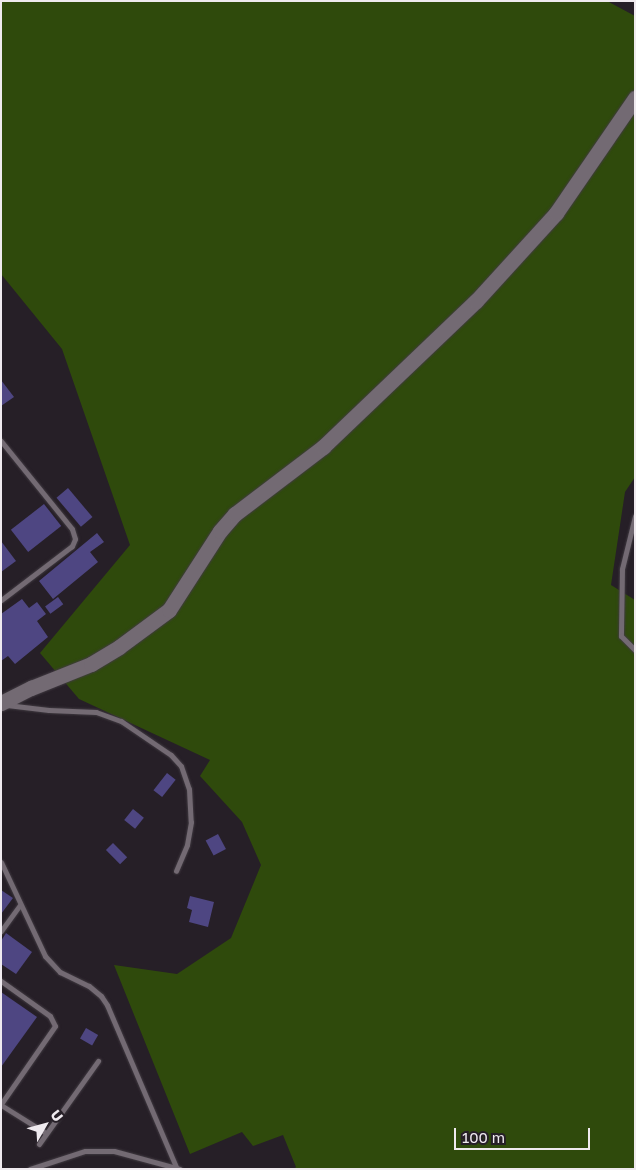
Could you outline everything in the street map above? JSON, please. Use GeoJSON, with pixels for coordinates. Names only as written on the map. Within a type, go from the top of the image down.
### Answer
{"type":"FeatureCollection","features":[{"type":"Feature","properties":{"kind":"main road"},"geometry":{"type":"LineString","coordinates":[[1,704],[31,688],[91,664],[119,648],[169,610],[220,531],[235,514],[323,447],[476,301],[556,213],[635,98]]}},
{"type":"Feature","properties":{"kind":"lane"},"geometry":{"type":"LineString","coordinates":[[1,441],[72,529],[75,538],[72,546],[1,600]]}},
{"type":"Feature","properties":{"kind":"lane"},"geometry":{"type":"LineString","coordinates":[[635,516],[622,569],[622,636],[635,650]]}},
{"type":"Feature","properties":{"kind":"lane"},"geometry":{"type":"LineString","coordinates":[[1,704],[49,710],[96,712],[121,721],[171,755],[181,766],[189,789],[191,822],[188,844],[176,871]]}},
{"type":"Feature","properties":{"kind":"lane"},"geometry":{"type":"LineString","coordinates":[[1,862],[20,905],[52,967],[89,986],[101,996],[107,1006],[178,1168]]}},
{"type":"Feature","properties":{"kind":"lane"},"geometry":{"type":"LineString","coordinates":[[1,932],[20,905]]}},
{"type":"Feature","properties":{"kind":"lane"},"geometry":{"type":"LineString","coordinates":[[1,981],[50,1016],[55,1026],[1,1104],[46,1133]]}},
{"type":"Feature","properties":{"kind":"lane"},"geometry":{"type":"LineString","coordinates":[[39,1144],[98,1061]]}},
{"type":"Feature","properties":{"kind":"lane"},"geometry":{"type":"LineString","coordinates":[[30,1169],[85,1151],[114,1151],[178,1168]]}},
{"type":"Feature","properties":{"kind":"green space"},"geometry":{"type":"Polygon","coordinates":[[[1,1],[607,1],[635,16],[635,477],[625,492],[611,585],[635,600],[635,1169],[294,1169],[296,1167],[283,1135],[253,1146],[242,1132],[190,1154],[114,965],[177,974],[231,938],[261,865],[242,822],[200,776],[210,760],[79,699],[40,653],[130,545],[62,349],[1,274],[1,1]]]}},
{"type":"Feature","properties":{"kind":"building"},"geometry":{"type":"Polygon","coordinates":[[[1,380],[14,397],[1,406],[1,380]]]}},
{"type":"Feature","properties":{"kind":"building"},"geometry":{"type":"Polygon","coordinates":[[[68,488],[92,517],[81,527],[57,498],[68,488]]]}},
{"type":"Feature","properties":{"kind":"building"},"geometry":{"type":"Polygon","coordinates":[[[44,504],[61,526],[28,552],[11,530],[44,504]]]}},
{"type":"Feature","properties":{"kind":"building"},"geometry":{"type":"Polygon","coordinates":[[[97,533],[104,542],[90,552],[98,562],[53,599],[39,581],[97,533]]]}},
{"type":"Feature","properties":{"kind":"building"},"geometry":{"type":"Polygon","coordinates":[[[1,541],[16,561],[1,572],[1,541]]]}},
{"type":"Feature","properties":{"kind":"building"},"geometry":{"type":"Polygon","coordinates":[[[58,597],[63,604],[50,614],[45,606],[58,597]]]}},
{"type":"Feature","properties":{"kind":"building"},"geometry":{"type":"Polygon","coordinates":[[[22,599],[29,608],[37,602],[46,614],[37,621],[48,637],[15,664],[8,656],[1,661],[1,614],[22,599]]]}},
{"type":"Feature","properties":{"kind":"building"},"geometry":{"type":"Polygon","coordinates":[[[167,773],[176,780],[162,797],[153,790],[167,773]]]}},
{"type":"Feature","properties":{"kind":"building"},"geometry":{"type":"Polygon","coordinates":[[[133,809],[144,818],[135,829],[124,820],[133,809]]]}},
{"type":"Feature","properties":{"kind":"building"},"geometry":{"type":"Polygon","coordinates":[[[218,834],[226,849],[214,856],[206,841],[218,834]]]}},
{"type":"Feature","properties":{"kind":"building"},"geometry":{"type":"Polygon","coordinates":[[[113,843],[127,857],[120,864],[106,850],[113,843]]]}},
{"type":"Feature","properties":{"kind":"building"},"geometry":{"type":"Polygon","coordinates":[[[1,890],[13,898],[1,914],[1,890]]]}},
{"type":"Feature","properties":{"kind":"building"},"geometry":{"type":"Polygon","coordinates":[[[190,896],[214,902],[208,927],[189,922],[192,910],[187,908],[190,896]]]}},
{"type":"Feature","properties":{"kind":"building"},"geometry":{"type":"Polygon","coordinates":[[[6,933],[32,952],[16,974],[1,964],[1,941],[6,933]]]}},
{"type":"Feature","properties":{"kind":"building"},"geometry":{"type":"Polygon","coordinates":[[[1,992],[37,1017],[1,1067],[1,992]]]}},
{"type":"Feature","properties":{"kind":"building"},"geometry":{"type":"Polygon","coordinates":[[[86,1028],[98,1035],[92,1045],[80,1038],[86,1028]]]}}]}
